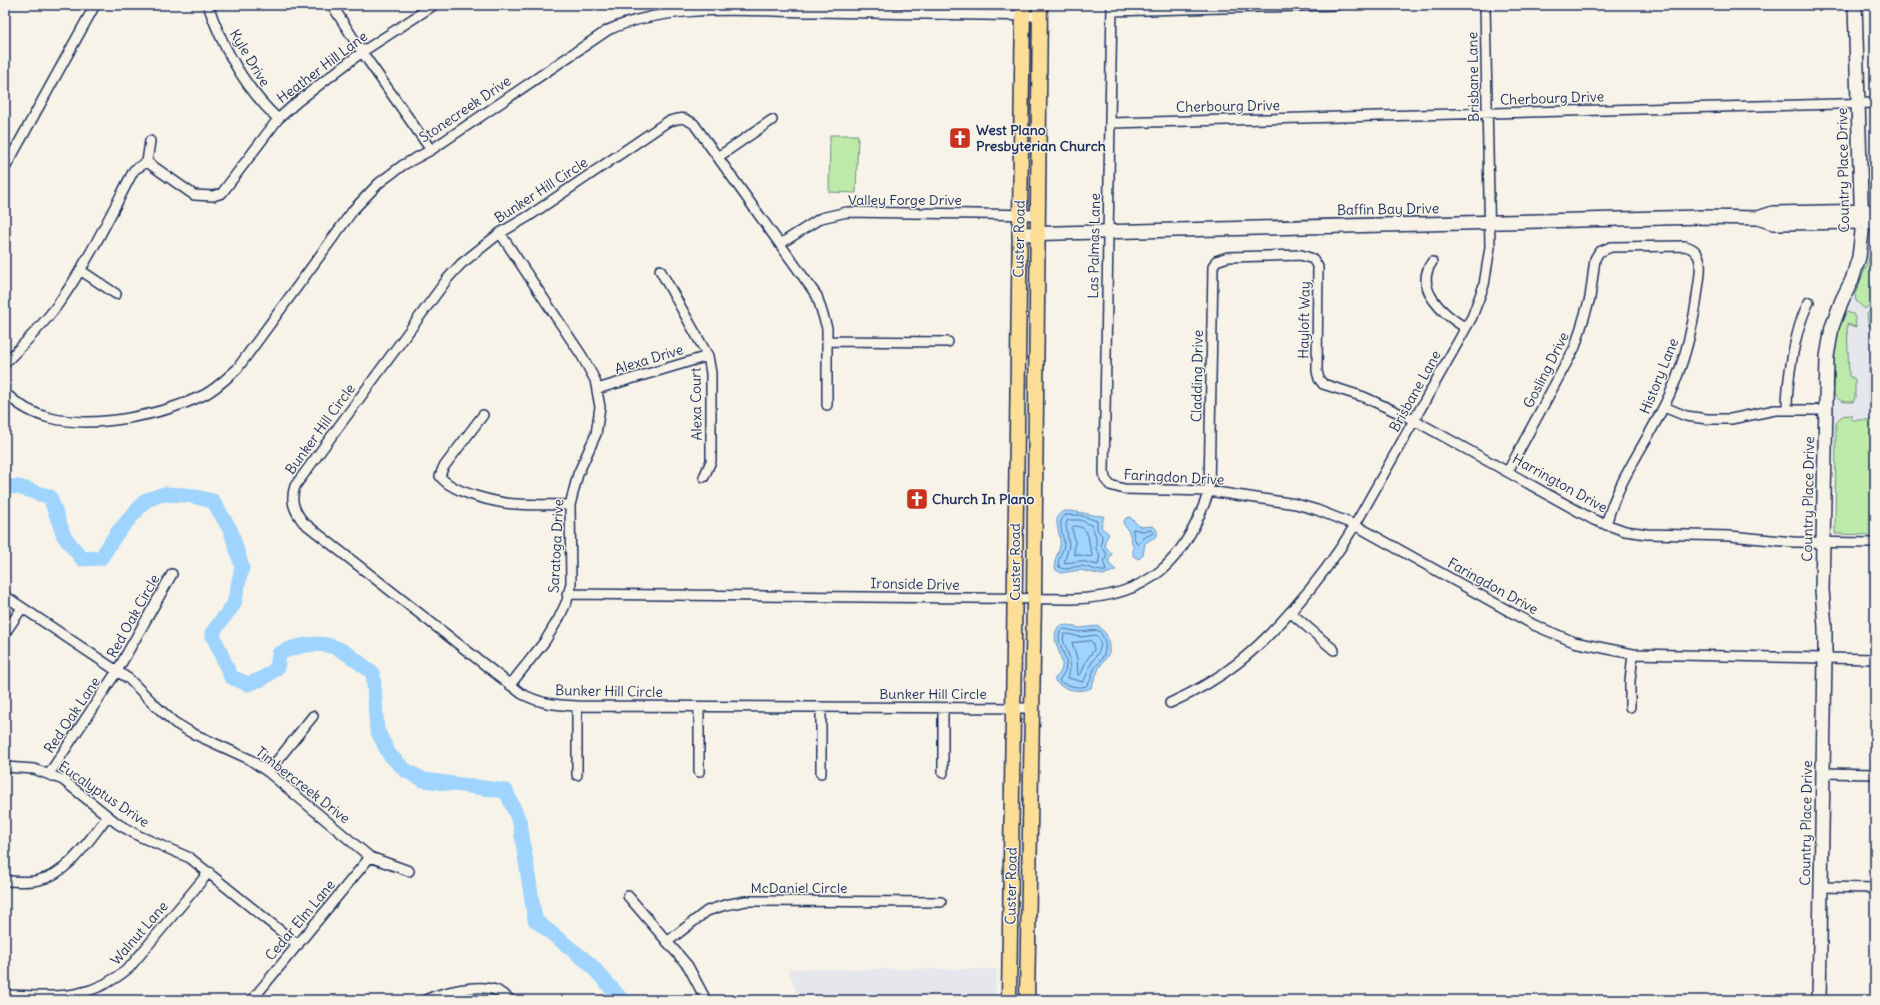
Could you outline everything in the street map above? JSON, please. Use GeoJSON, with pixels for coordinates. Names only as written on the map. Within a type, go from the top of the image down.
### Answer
{"type":"FeatureCollection","features":[{"type":"Feature","properties":{"kind":"main road","name":"Custer Road"},"geometry":{"type":"LineString","coordinates":[[1009,1000],[1022,10]]}},
{"type":"Feature","properties":{"kind":"main road","name":"Custer Road"},"geometry":{"type":"LineString","coordinates":[[1027,1000],[1034,599],[1040,11]]}},
{"type":"Feature","properties":{"kind":"street"},"geometry":{"type":"LineString","coordinates":[[5,168],[94,5]]}},
{"type":"Feature","properties":{"kind":"street","name":"Kyle Drive"},"geometry":{"type":"LineString","coordinates":[[208,5],[225,48],[242,77],[262,104],[278,119]]}},
{"type":"Feature","properties":{"kind":"street"},"geometry":{"type":"LineString","coordinates":[[332,5],[362,52],[431,150]]}},
{"type":"Feature","properties":{"kind":"street","name":"Heather Hill Lane"},"geometry":{"type":"LineString","coordinates":[[147,162],[194,194],[213,196],[222,193],[278,119],[320,83],[362,52],[434,5]]}},
{"type":"Feature","properties":{"kind":"street"},"geometry":{"type":"LineString","coordinates":[[1112,8],[1337,5]]}},
{"type":"Feature","properties":{"kind":"street","name":"Brisbane Lane"},"geometry":{"type":"LineString","coordinates":[[1170,703],[1198,691],[1246,658],[1265,640],[1290,612],[1340,552],[1466,328],[1479,301],[1485,279],[1490,247],[1485,5]]}},
{"type":"Feature","properties":{"kind":"street","name":"Country Place Drive"},"geometry":{"type":"LineString","coordinates":[[1819,1000],[1825,658],[1825,627],[1822,590],[1826,357],[1832,327],[1842,300],[1852,280],[1859,257],[1861,217],[1855,5]]}},
{"type":"Feature","properties":{"kind":"street","name":"Stonecreek Drive"},"geometry":{"type":"LineString","coordinates":[[5,393],[14,401],[31,411],[48,418],[69,421],[99,421],[132,416],[165,409],[204,394],[222,383],[237,369],[354,209],[379,183],[403,165],[431,150],[608,30],[643,17],[669,13],[737,8],[1040,11]]}},
{"type":"Feature","properties":{"kind":"street","name":"Las Palmas Lane"},"geometry":{"type":"LineString","coordinates":[[1110,486],[1104,472],[1112,8]]}},
{"type":"Feature","properties":{"kind":"street","name":"Cherbourg Drive"},"geometry":{"type":"LineString","coordinates":[[1110,123],[1875,103]]}},
{"type":"Feature","properties":{"kind":"street","name":"Bunker Hill Circle"},"geometry":{"type":"LineString","coordinates":[[827,405],[828,328],[817,296],[694,124],[684,118],[667,122],[529,216],[500,234],[461,264],[448,278],[295,486],[292,504],[303,522],[510,685],[522,694],[536,701],[551,705],[578,706],[1031,708]]}},
{"type":"Feature","properties":{"kind":"street"},"geometry":{"type":"LineString","coordinates":[[718,157],[772,120]]}},
{"type":"Feature","properties":{"kind":"street"},"geometry":{"type":"LineString","coordinates":[[5,363],[34,334],[56,307],[80,270],[134,170],[147,162],[150,141]]}},
{"type":"Feature","properties":{"kind":"street","name":"Baffin Bay Drive"},"geometry":{"type":"LineString","coordinates":[[1861,217],[1875,211]]}},
{"type":"Feature","properties":{"kind":"street","name":"Valley Forge Drive"},"geometry":{"type":"LineString","coordinates":[[780,244],[811,223],[832,215],[847,212],[1038,215]]}},
{"type":"Feature","properties":{"kind":"street","name":"Baffin Bay Drive"},"geometry":{"type":"LineString","coordinates":[[1019,234],[1702,217],[1758,218],[1773,213],[1861,217],[1875,222]]}},
{"type":"Feature","properties":{"kind":"street","name":"Saratoga Drive"},"geometry":{"type":"LineString","coordinates":[[500,234],[582,356],[595,380],[600,407],[596,434],[578,474],[570,504],[571,583],[567,594],[567,601],[545,641],[510,685]]}},
{"type":"Feature","properties":{"kind":"street","name":"Gosling Drive"},"geometry":{"type":"LineString","coordinates":[[1508,471],[1575,347],[1585,317],[1595,263],[1599,252],[1611,247],[1685,246],[1696,251]]}},
{"type":"Feature","properties":{"kind":"street","name":"History Lane"},"geometry":{"type":"LineString","coordinates":[[1606,525],[1612,503],[1664,407],[1682,361],[1696,306],[1700,263],[1696,251]]}},
{"type":"Feature","properties":{"kind":"street","name":"Cladding Drive"},"geometry":{"type":"LineString","coordinates":[[1209,491],[1213,267],[1216,261],[1228,257],[1301,255],[1313,259]]}},
{"type":"Feature","properties":{"kind":"street","name":"Hayloft Way"},"geometry":{"type":"LineString","coordinates":[[1313,259],[1318,267],[1317,371],[1321,382]]}},
{"type":"Feature","properties":{"kind":"street"},"geometry":{"type":"LineString","coordinates":[[1432,262],[1427,269],[1425,278],[1426,286],[1433,300],[1444,313],[1466,328]]}},
{"type":"Feature","properties":{"kind":"street"},"geometry":{"type":"LineString","coordinates":[[80,270],[116,294]]}},
{"type":"Feature","properties":{"kind":"street","name":"Alexa Court"},"geometry":{"type":"LineString","coordinates":[[660,270],[708,356],[712,373],[711,461],[704,477]]}},
{"type":"Feature","properties":{"kind":"street"},"geometry":{"type":"LineString","coordinates":[[1787,409],[1790,374],[1801,320],[1809,302]]}},
{"type":"Feature","properties":{"kind":"street"},"geometry":{"type":"LineString","coordinates":[[827,341],[948,342]]}},
{"type":"Feature","properties":{"kind":"street","name":"Alexa Drive"},"geometry":{"type":"LineString","coordinates":[[597,389],[708,356]]}},
{"type":"Feature","properties":{"kind":"street","name":"Harrington Drive"},"geometry":{"type":"LineString","coordinates":[[1321,382],[1332,388],[1376,402],[1414,420],[1508,471],[1567,506],[1606,525],[1625,531],[1647,534],[1710,535],[1793,542],[1875,543]]}},
{"type":"Feature","properties":{"kind":"street"},"geometry":{"type":"LineString","coordinates":[[1664,407],[1686,416],[1707,419],[1731,419],[1787,409],[1826,410]]}},
{"type":"Feature","properties":{"kind":"street"},"geometry":{"type":"LineString","coordinates":[[483,415],[443,468],[440,476],[443,481],[465,492],[505,503],[570,504]]}},
{"type":"Feature","properties":{"kind":"street","name":"Faringdon Drive"},"geometry":{"type":"LineString","coordinates":[[1110,486],[1124,489],[1209,491],[1296,504],[1334,515],[1355,525],[1534,625],[1574,642],[1633,654],[1875,659]]}},
{"type":"Feature","properties":{"kind":"street","name":"Ironside Drive"},"geometry":{"type":"LineString","coordinates":[[567,594],[1015,599],[1093,598],[1124,591],[1137,586],[1165,568],[1189,539],[1198,522],[1209,491]]}},
{"type":"Feature","properties":{"kind":"street","name":"Red Oak Circle"},"geometry":{"type":"LineString","coordinates":[[118,671],[172,574]]}},
{"type":"Feature","properties":{"kind":"street","name":"Timbercreek Drive"},"geometry":{"type":"LineString","coordinates":[[5,596],[118,671],[135,684],[175,723],[192,733],[249,759],[268,772],[370,857],[409,871]]}},
{"type":"Feature","properties":{"kind":"street"},"geometry":{"type":"LineString","coordinates":[[5,633],[22,608]]}},
{"type":"Feature","properties":{"kind":"street"},"geometry":{"type":"LineString","coordinates":[[1290,612],[1334,650]]}},
{"type":"Feature","properties":{"kind":"street"},"geometry":{"type":"LineString","coordinates":[[1630,707],[1630,682],[1633,654]]}},
{"type":"Feature","properties":{"kind":"street","name":"Red Oak Lane"},"geometry":{"type":"LineString","coordinates":[[49,774],[118,671]]}},
{"type":"Feature","properties":{"kind":"street"},"geometry":{"type":"LineString","coordinates":[[577,775],[578,706]]}},
{"type":"Feature","properties":{"kind":"street"},"geometry":{"type":"LineString","coordinates":[[698,772],[699,707]]}},
{"type":"Feature","properties":{"kind":"street"},"geometry":{"type":"LineString","coordinates":[[821,707],[821,773]]}},
{"type":"Feature","properties":{"kind":"street"},"geometry":{"type":"LineString","coordinates":[[943,708],[943,773]]}},
{"type":"Feature","properties":{"kind":"street"},"geometry":{"type":"LineString","coordinates":[[268,772],[313,716]]}},
{"type":"Feature","properties":{"kind":"street","name":"Eucalyptus Drive"},"geometry":{"type":"LineString","coordinates":[[5,767],[34,769],[62,780],[108,816],[139,836],[190,858],[298,945]]}},
{"type":"Feature","properties":{"kind":"street"},"geometry":{"type":"LineString","coordinates":[[1823,773],[1875,774]]}},
{"type":"Feature","properties":{"kind":"street"},"geometry":{"type":"LineString","coordinates":[[5,881],[39,880],[54,875],[76,854],[108,816]]}},
{"type":"Feature","properties":{"kind":"street","name":"Cedar Elm Lane"},"geometry":{"type":"LineString","coordinates":[[252,1000],[370,857]]}},
{"type":"Feature","properties":{"kind":"street","name":"Walnut Lane"},"geometry":{"type":"LineString","coordinates":[[5,996],[77,994],[96,990],[114,981],[129,968],[209,872]]}},
{"type":"Feature","properties":{"kind":"street"},"geometry":{"type":"LineString","coordinates":[[1821,887],[1875,888]]}},
{"type":"Feature","properties":{"kind":"street"},"geometry":{"type":"LineString","coordinates":[[628,896],[688,966],[706,1000]]}},
{"type":"Feature","properties":{"kind":"street","name":"McDaniel Circle"},"geometry":{"type":"LineString","coordinates":[[667,942],[708,911],[725,905],[746,901],[941,902]]}},
{"type":"Feature","properties":{"kind":"street"},"geometry":{"type":"LineString","coordinates":[[425,1000],[450,991],[487,989],[498,991],[511,1000]]}},
{"type":"Feature","properties":{"kind":"shaded area"},"geometry":{"type":"Polygon","coordinates":[[[1873,224],[1875,224],[1875,535],[1835,534],[1833,342],[1843,309],[1865,260],[1873,224]]]}},
{"type":"Feature","properties":{"kind":"shaded area"},"geometry":{"type":"Polygon","coordinates":[[[788,969],[997,969],[995,1000],[799,1000],[788,969]]]}},
{"type":"Feature","properties":{"kind":"green space"},"geometry":{"type":"Polygon","coordinates":[[[830,135],[858,135],[856,193],[829,192],[830,135]]]}},
{"type":"Feature","properties":{"kind":"green space"},"geometry":{"type":"Polygon","coordinates":[[[1875,231],[1875,300],[1865,309],[1856,301],[1855,294],[1868,262],[1875,231]]]}},
{"type":"Feature","properties":{"kind":"green space"},"geometry":{"type":"Polygon","coordinates":[[[1875,305],[1875,332],[1869,326],[1867,314],[1875,305]]]}},
{"type":"Feature","properties":{"kind":"green space"},"geometry":{"type":"Polygon","coordinates":[[[1846,312],[1853,314],[1856,327],[1847,324],[1849,376],[1855,379],[1855,398],[1853,402],[1842,401],[1834,395],[1836,341],[1841,321],[1846,312]]]}},
{"type":"Feature","properties":{"kind":"green space"},"geometry":{"type":"Polygon","coordinates":[[[1875,362],[1875,374],[1870,379],[1875,385],[1875,404],[1869,402],[1869,368],[1875,362]]]}},
{"type":"Feature","properties":{"kind":"green space"},"geometry":{"type":"Polygon","coordinates":[[[1848,415],[1851,415],[1851,420],[1875,420],[1875,535],[1835,534],[1836,422],[1842,416],[1848,415]]]}},
{"type":"Feature","properties":{"kind":"water"},"geometry":{"type":"Polygon","coordinates":[[[1065,511],[1104,516],[1101,527],[1109,534],[1105,541],[1105,546],[1112,554],[1109,559],[1109,564],[1116,570],[1103,575],[1080,570],[1061,573],[1056,570],[1055,563],[1060,541],[1057,521],[1060,513],[1065,511]]]}},
{"type":"Feature","properties":{"kind":"water"},"geometry":{"type":"Polygon","coordinates":[[[1130,517],[1140,527],[1153,526],[1157,530],[1157,536],[1145,543],[1143,555],[1139,559],[1133,556],[1133,546],[1129,532],[1123,523],[1126,518],[1130,517]]]}},
{"type":"Feature","properties":{"kind":"water"},"geometry":{"type":"Polygon","coordinates":[[[1067,625],[1080,628],[1099,626],[1106,634],[1109,645],[1109,653],[1099,668],[1091,688],[1087,690],[1072,690],[1062,687],[1055,681],[1055,678],[1060,672],[1062,666],[1055,639],[1056,632],[1059,626],[1067,625]]]}},
{"type":"Feature","properties":{"kind":"waterway"},"geometry":{"type":"LineString","coordinates":[[5,486],[19,487],[50,497],[64,536],[82,559],[101,558],[117,533],[146,500],[164,494],[187,495],[213,501],[231,531],[242,567],[234,604],[212,633],[231,677],[248,684],[262,679],[277,668],[279,654],[293,648],[317,644],[332,646],[339,649],[373,673],[377,730],[389,754],[405,770],[424,780],[506,791],[520,823],[535,920],[590,964],[622,1000]]}},
{"type":"Feature","properties":{"kind":"place","name":"West Plano Presbyterian Church"},"geometry":{"type":"Point","coordinates":[960,138]}},
{"type":"Feature","properties":{"kind":"place","name":"Church In Plano"},"geometry":{"type":"Point","coordinates":[917,499]}}]}
